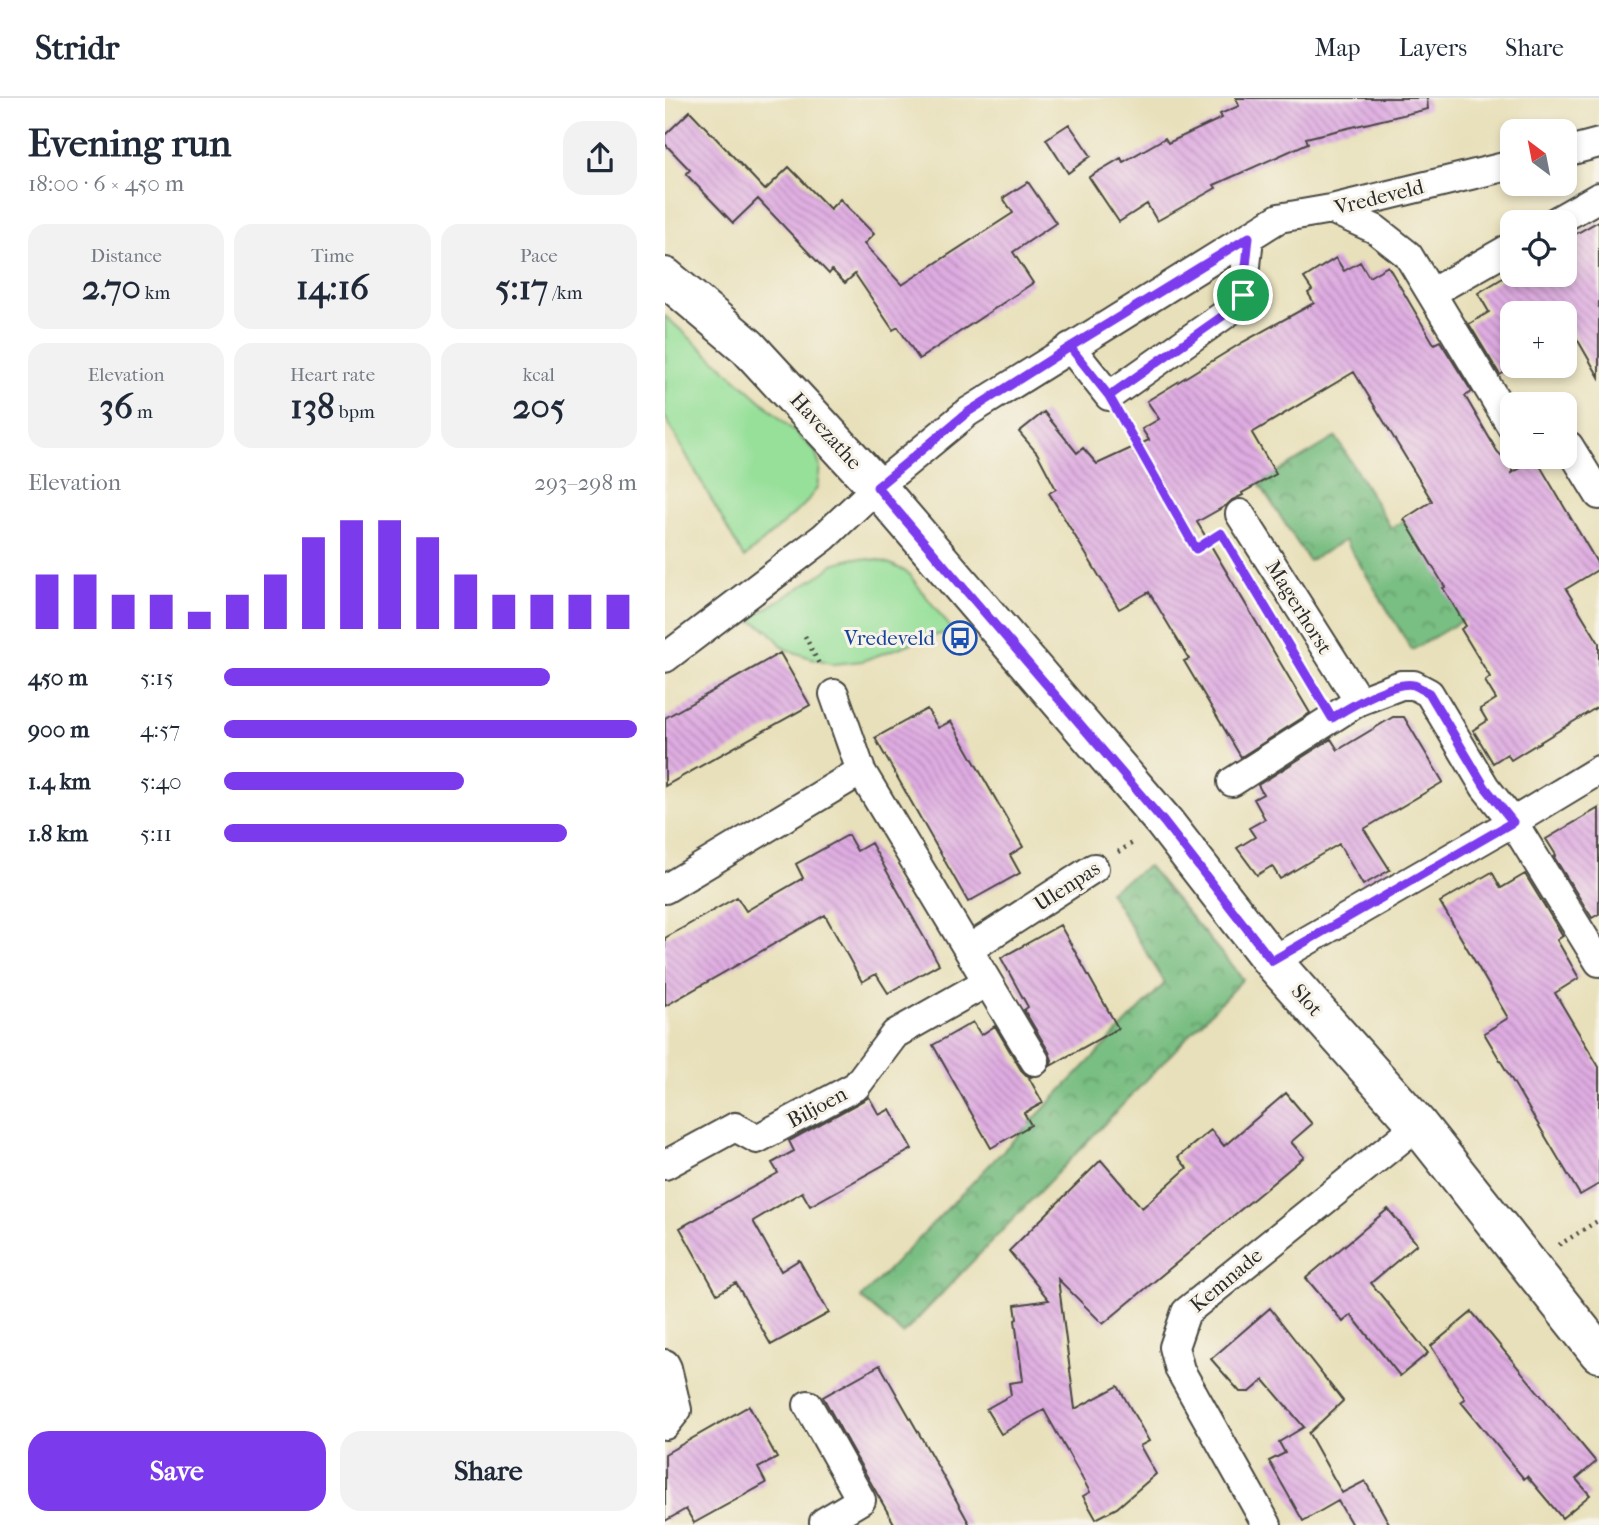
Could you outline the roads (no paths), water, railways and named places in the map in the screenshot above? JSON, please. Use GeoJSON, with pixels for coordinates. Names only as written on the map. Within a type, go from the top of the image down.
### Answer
{"type":"FeatureCollection","features":[{"type":"Feature","properties":{"kind":"street"},"geometry":{"type":"LineString","coordinates":[[1577,149],[1599,144]]}},
{"type":"Feature","properties":{"kind":"street","name":"Vredeveld"},"geometry":{"type":"LineString","coordinates":[[877,487],[968,412],[1279,218],[1331,209],[1500,168]]}},
{"type":"Feature","properties":{"kind":"street"},"geometry":{"type":"LineString","coordinates":[[1576,210],[1599,197]]}},
{"type":"Feature","properties":{"kind":"street"},"geometry":{"type":"LineString","coordinates":[[1331,209],[1375,229],[1408,255],[1500,407]]}},
{"type":"Feature","properties":{"kind":"street"},"geometry":{"type":"LineString","coordinates":[[1070,347],[1109,396],[1234,308],[1243,295],[1249,237]]}},
{"type":"Feature","properties":{"kind":"street"},"geometry":{"type":"LineString","coordinates":[[1431,293],[1500,254]]}},
{"type":"Feature","properties":{"kind":"street","name":"Havezathe"},"geometry":{"type":"LineString","coordinates":[[665,277],[748,348],[877,487],[824,537],[665,657]]}},
{"type":"Feature","properties":{"kind":"street"},"geometry":{"type":"LineString","coordinates":[[1577,459],[1599,495]]}},
{"type":"Feature","properties":{"kind":"street","name":"Slot"},"geometry":{"type":"LineString","coordinates":[[877,487],[1164,822],[1272,961],[1418,1125],[1599,1353]]}},
{"type":"Feature","properties":{"kind":"street","name":"Magerhorst"},"geometry":{"type":"LineString","coordinates":[[1231,524],[1359,701]]}},
{"type":"Feature","properties":{"kind":"street"},"geometry":{"type":"LineString","coordinates":[[1232,782],[1359,701],[1401,685],[1415,685],[1429,693],[1485,787],[1513,822],[1599,962]]}},
{"type":"Feature","properties":{"kind":"street"},"geometry":{"type":"LineString","coordinates":[[834,694],[861,771],[1035,1062]]}},
{"type":"Feature","properties":{"kind":"street"},"geometry":{"type":"LineString","coordinates":[[1272,961],[1599,770]]}},
{"type":"Feature","properties":{"kind":"street"},"geometry":{"type":"LineString","coordinates":[[665,889],[861,771]]}},
{"type":"Feature","properties":{"kind":"street","name":"Ulenpas"},"geometry":{"type":"LineString","coordinates":[[969,950],[1094,869]]}},
{"type":"Feature","properties":{"kind":"street","name":"Biljoen"},"geometry":{"type":"LineString","coordinates":[[665,1165],[735,1127],[757,1139],[856,1086],[895,1034],[987,982]]}},
{"type":"Feature","properties":{"kind":"street","name":"Kemnade"},"geometry":{"type":"LineString","coordinates":[[1267,1525],[1180,1370],[1174,1346],[1186,1312],[1418,1125]]}},
{"type":"Feature","properties":{"kind":"street"},"geometry":{"type":"LineString","coordinates":[[665,1364],[677,1410],[665,1424]]}},
{"type":"Feature","properties":{"kind":"street"},"geometry":{"type":"LineString","coordinates":[[808,1405],[861,1500],[824,1522],[825,1525]]}},
{"type":"Feature","properties":{"kind":"place","name":"Vredeveld"},"geometry":{"type":"Point","coordinates":[960,638]}}]}
